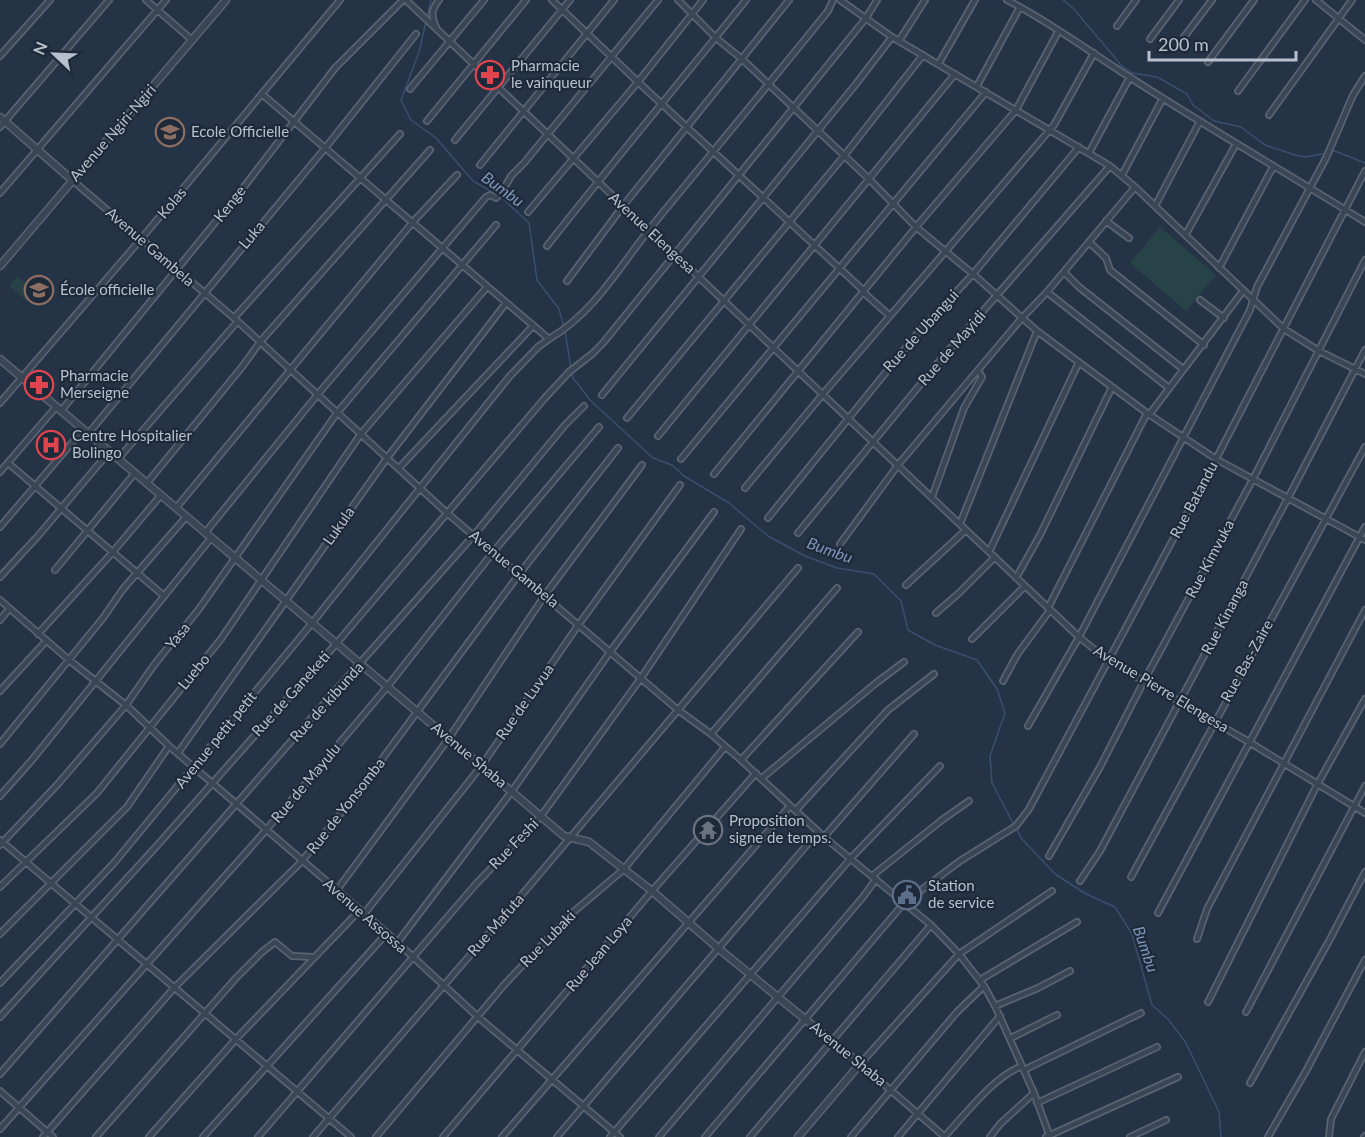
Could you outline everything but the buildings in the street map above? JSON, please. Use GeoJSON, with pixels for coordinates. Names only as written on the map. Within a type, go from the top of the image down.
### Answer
{"type":"FeatureCollection","features":[{"type":"Feature","properties":{"kind":"street"},"geometry":{"type":"LineString","coordinates":[[0,56],[50,0]]}},
{"type":"Feature","properties":{"kind":"street"},"geometry":{"type":"LineString","coordinates":[[72,180],[2,122],[109,0]]}},
{"type":"Feature","properties":{"kind":"street"},"geometry":{"type":"LineString","coordinates":[[146,0],[192,40]]}},
{"type":"Feature","properties":{"kind":"street"},"geometry":{"type":"LineString","coordinates":[[0,193],[166,0]]}},
{"type":"Feature","properties":{"kind":"street","name":"Avenue Ngiri-Ngiri"},"geometry":{"type":"LineString","coordinates":[[0,266],[226,0]]}},
{"type":"Feature","properties":{"kind":"street","name":"Kolas"},"geometry":{"type":"LineString","coordinates":[[0,402],[263,95],[340,0]]}},
{"type":"Feature","properties":{"kind":"street","name":"Avenue Elengesa"},"geometry":{"type":"LineString","coordinates":[[404,0],[749,323],[846,419],[898,465]]}},
{"type":"Feature","properties":{"kind":"street","name":"Kenge"},"geometry":{"type":"LineString","coordinates":[[0,472],[58,409],[178,270],[335,68],[404,0]]}},
{"type":"Feature","properties":{"kind":"street"},"geometry":{"type":"LineString","coordinates":[[438,31],[432,20],[432,12],[439,0]]}},
{"type":"Feature","properties":{"kind":"street"},"geometry":{"type":"LineString","coordinates":[[410,89],[484,0]]}},
{"type":"Feature","properties":{"kind":"street"},"geometry":{"type":"LineString","coordinates":[[427,121],[526,0]]}},
{"type":"Feature","properties":{"kind":"street"},"geometry":{"type":"LineString","coordinates":[[552,0],[890,316]]}},
{"type":"Feature","properties":{"kind":"street"},"geometry":{"type":"LineString","coordinates":[[455,140],[570,0]]}},
{"type":"Feature","properties":{"kind":"street"},"geometry":{"type":"LineString","coordinates":[[480,165],[614,0]]}},
{"type":"Feature","properties":{"kind":"street"},"geometry":{"type":"LineString","coordinates":[[0,796],[32,760],[163,596],[318,394],[486,197],[490,195],[496,198],[500,194],[511,176],[658,0]]}},
{"type":"Feature","properties":{"kind":"street"},"geometry":{"type":"LineString","coordinates":[[678,0],[868,178],[916,227],[947,251],[1037,332],[1148,414],[1216,459],[1365,540]]}},
{"type":"Feature","properties":{"kind":"street"},"geometry":{"type":"LineString","coordinates":[[528,212],[638,82],[703,0]]}},
{"type":"Feature","properties":{"kind":"street"},"geometry":{"type":"LineString","coordinates":[[547,246],[746,0]]}},
{"type":"Feature","properties":{"kind":"street"},"geometry":{"type":"LineString","coordinates":[[567,281],[623,206],[789,0]]}},
{"type":"Feature","properties":{"kind":"street","name":"Avenue petit petit"},"geometry":{"type":"LineString","coordinates":[[0,983],[114,863],[312,623],[508,377],[538,347],[571,325],[591,307],[649,229],[828,11],[833,0]]}},
{"type":"Feature","properties":{"kind":"street"},"geometry":{"type":"LineString","coordinates":[[840,0],[892,37],[1110,166],[1186,234],[1284,329],[1319,351],[1365,374]]}},
{"type":"Feature","properties":{"kind":"street","name":"Rue de Ganeketi"},"geometry":{"type":"LineString","coordinates":[[0,1017],[336,644],[544,399],[569,372],[603,343],[866,18],[877,0]]}},
{"type":"Feature","properties":{"kind":"street"},"geometry":{"type":"LineString","coordinates":[[899,41],[925,0]]}},
{"type":"Feature","properties":{"kind":"street"},"geometry":{"type":"LineString","coordinates":[[939,63],[975,0]]}},
{"type":"Feature","properties":{"kind":"street"},"geometry":{"type":"LineString","coordinates":[[1007,0],[1365,222]]}},
{"type":"Feature","properties":{"kind":"street"},"geometry":{"type":"LineString","coordinates":[[1117,26],[1136,0]]}},
{"type":"Feature","properties":{"kind":"street"},"geometry":{"type":"LineString","coordinates":[[1150,39],[1179,0]]}},
{"type":"Feature","properties":{"kind":"street"},"geometry":{"type":"LineString","coordinates":[[1184,37],[1212,0]]}},
{"type":"Feature","properties":{"kind":"street"},"geometry":{"type":"LineString","coordinates":[[1208,62],[1254,0]]}},
{"type":"Feature","properties":{"kind":"street"},"geometry":{"type":"LineString","coordinates":[[1238,91],[1305,0]]}},
{"type":"Feature","properties":{"kind":"street"},"geometry":{"type":"LineString","coordinates":[[1316,0],[1365,40]]}},
{"type":"Feature","properties":{"kind":"street"},"geometry":{"type":"LineString","coordinates":[[1269,115],[1352,0]]}},
{"type":"Feature","properties":{"kind":"street"},"geometry":{"type":"LineString","coordinates":[[977,86],[1020,7]]}},
{"type":"Feature","properties":{"kind":"street"},"geometry":{"type":"LineString","coordinates":[[714,474],[916,227],[1016,110],[1058,32]]}},
{"type":"Feature","properties":{"kind":"street","name":"Luka"},"geometry":{"type":"LineString","coordinates":[[0,527],[204,293],[326,147],[416,34]]}},
{"type":"Feature","properties":{"kind":"street"},"geometry":{"type":"LineString","coordinates":[[602,395],[892,37]]}},
{"type":"Feature","properties":{"kind":"street"},"geometry":{"type":"LineString","coordinates":[[745,488],[1050,130],[1058,120],[1094,52]]}},
{"type":"Feature","properties":{"kind":"street"},"geometry":{"type":"LineString","coordinates":[[627,418],[844,156],[923,55]]}},
{"type":"Feature","properties":{"kind":"street"},"geometry":{"type":"LineString","coordinates":[[658,436],[955,74]]}},
{"type":"Feature","properties":{"kind":"street"},"geometry":{"type":"LineString","coordinates":[[1028,726],[1079,636],[1250,310],[1257,287],[1311,187],[1353,95],[1365,76]]}},
{"type":"Feature","properties":{"kind":"street"},"geometry":{"type":"LineString","coordinates":[[1089,153],[1130,77]]}},
{"type":"Feature","properties":{"kind":"street"},"geometry":{"type":"LineString","coordinates":[[681,459],[986,92]]}},
{"type":"Feature","properties":{"kind":"street"},"geometry":{"type":"LineString","coordinates":[[263,95],[549,339]]}},
{"type":"Feature","properties":{"kind":"street"},"geometry":{"type":"LineString","coordinates":[[1122,175],[1163,98]]}},
{"type":"Feature","properties":{"kind":"street"},"geometry":{"type":"LineString","coordinates":[[1155,206],[1200,121]]}},
{"type":"Feature","properties":{"kind":"street"},"geometry":{"type":"LineString","coordinates":[[118,459],[235,320],[400,134]]}},
{"type":"Feature","properties":{"kind":"street"},"geometry":{"type":"LineString","coordinates":[[1186,234],[1236,144]]}},
{"type":"Feature","properties":{"kind":"street","name":"Rue de Ubangui"},"geometry":{"type":"LineString","coordinates":[[768,518],[916,335],[973,274],[1079,147]]}},
{"type":"Feature","properties":{"kind":"street"},"geometry":{"type":"LineString","coordinates":[[147,483],[260,342],[430,150]]}},
{"type":"Feature","properties":{"kind":"street","name":"Rue de Mayidi"},"geometry":{"type":"LineString","coordinates":[[798,533],[872,442],[1110,166]]}},
{"type":"Feature","properties":{"kind":"street"},"geometry":{"type":"LineString","coordinates":[[1219,268],[1273,167]]}},
{"type":"Feature","properties":{"kind":"street","name":"Rue Batandu"},"geometry":{"type":"LineString","coordinates":[[904,903],[960,861],[1014,827],[1041,788],[1216,459],[1365,171]]}},
{"type":"Feature","properties":{"kind":"street"},"geometry":{"type":"LineString","coordinates":[[176,508],[412,223],[457,175]]}},
{"type":"Feature","properties":{"kind":"street","name":"Avenue Gambela"},"geometry":{"type":"LineString","coordinates":[[72,180],[260,342],[447,513],[678,710],[711,734],[762,778],[818,832],[931,926],[959,954],[984,986],[1011,1038],[1049,1136]]}},
{"type":"Feature","properties":{"kind":"street"},"geometry":{"type":"LineString","coordinates":[[840,544],[898,465],[1135,187]]}},
{"type":"Feature","properties":{"kind":"street"},"geometry":{"type":"LineString","coordinates":[[1106,221],[1129,238]]}},
{"type":"Feature","properties":{"kind":"street"},"geometry":{"type":"LineString","coordinates":[[337,413],[496,225]]}},
{"type":"Feature","properties":{"kind":"street"},"geometry":{"type":"LineString","coordinates":[[1089,242],[1106,258],[1110,270],[1204,345]]}},
{"type":"Feature","properties":{"kind":"street","name":"Rue Kimvuka"},"geometry":{"type":"LineString","coordinates":[[1049,856],[1100,767],[1253,479],[1365,260]]}},
{"type":"Feature","properties":{"kind":"street"},"geometry":{"type":"LineString","coordinates":[[1064,272],[1079,287],[1183,369]]}},
{"type":"Feature","properties":{"kind":"street","name":"Luebo"},"geometry":{"type":"LineString","coordinates":[[0,887],[97,793],[214,648],[360,435],[487,287]]}},
{"type":"Feature","properties":{"kind":"street"},"geometry":{"type":"LineString","coordinates":[[1003,681],[1017,655],[1049,609],[1148,414],[1204,345],[1243,291]]}},
{"type":"Feature","properties":{"kind":"street"},"geometry":{"type":"LineString","coordinates":[[1047,292],[1168,388]]}},
{"type":"Feature","properties":{"kind":"street"},"geometry":{"type":"LineString","coordinates":[[1200,300],[1224,318]]}},
{"type":"Feature","properties":{"kind":"street","name":"Lukula"},"geometry":{"type":"LineString","coordinates":[[178,753],[387,458],[506,303]]}},
{"type":"Feature","properties":{"kind":"street"},"geometry":{"type":"LineString","coordinates":[[399,468],[533,326]]}},
{"type":"Feature","properties":{"kind":"street"},"geometry":{"type":"LineString","coordinates":[[960,524],[1037,332]]}},
{"type":"Feature","properties":{"kind":"street","name":"Rue Kinanga"},"geometry":{"type":"LineString","coordinates":[[1080,881],[1100,851],[1365,350]]}},
{"type":"Feature","properties":{"kind":"street","name":"Avenue Shaba"},"geometry":{"type":"LineString","coordinates":[[0,359],[564,836],[589,842],[652,891],[945,1137]]}},
{"type":"Feature","properties":{"kind":"street"},"geometry":{"type":"LineString","coordinates":[[989,552],[1079,362]]}},
{"type":"Feature","properties":{"kind":"street"},"geometry":{"type":"LineString","coordinates":[[932,497],[964,408],[982,377],[978,370]]}},
{"type":"Feature","properties":{"kind":"street"},"geometry":{"type":"LineString","coordinates":[[1016,578],[1040,535],[1112,387]]}},
{"type":"Feature","properties":{"kind":"street","name":"Rue de kibunda"},"geometry":{"type":"LineString","coordinates":[[0,1074],[474,535],[565,424],[584,406]]}},
{"type":"Feature","properties":{"kind":"street","name":"Yasa"},"geometry":{"type":"LineString","coordinates":[[1,842],[57,785],[126,705],[154,665],[199,609],[337,413]]}},
{"type":"Feature","properties":{"kind":"street","name":"Rue de Mayulu"},"geometry":{"type":"LineString","coordinates":[[0,1128],[267,829],[387,687],[494,551],[599,426]]}},
{"type":"Feature","properties":{"kind":"street","name":"Rue Bas-Zaire"},"geometry":{"type":"LineString","coordinates":[[1131,877],[1365,447]]}},
{"type":"Feature","properties":{"kind":"street","name":"Rue de Yonsomba"},"geometry":{"type":"LineString","coordinates":[[43,1137],[175,987],[302,861],[418,712],[520,573],[618,448]]}},
{"type":"Feature","properties":{"kind":"street"},"geometry":{"type":"LineString","coordinates":[[0,577],[109,452]]}},
{"type":"Feature","properties":{"kind":"street"},"geometry":{"type":"LineString","coordinates":[[8,463],[163,596]]}},
{"type":"Feature","properties":{"kind":"street"},"geometry":{"type":"LineString","coordinates":[[337,890],[449,738],[545,595],[642,465]]}},
{"type":"Feature","properties":{"kind":"street","name":"Avenue Pierre Elengesa"},"geometry":{"type":"LineString","coordinates":[[898,465],[1049,609],[1109,661],[1249,742],[1365,813]]}},
{"type":"Feature","properties":{"kind":"street"},"geometry":{"type":"LineString","coordinates":[[55,570],[135,473]]}},
{"type":"Feature","properties":{"kind":"street","name":"Rue de Luvua"},"geometry":{"type":"LineString","coordinates":[[364,914],[482,765],[579,624],[680,485]]}},
{"type":"Feature","properties":{"kind":"street"},"geometry":{"type":"LineString","coordinates":[[38,634],[161,495]]}},
{"type":"Feature","properties":{"kind":"street"},"geometry":{"type":"LineString","coordinates":[[397,943],[512,790],[610,652],[714,512]]}},
{"type":"Feature","properties":{"kind":"street"},"geometry":{"type":"LineString","coordinates":[[0,744],[136,573],[186,518]]}},
{"type":"Feature","properties":{"kind":"street"},"geometry":{"type":"LineString","coordinates":[[1158,914],[1365,526]]}},
{"type":"Feature","properties":{"kind":"street","name":"Rue Feshi"},"geometry":{"type":"LineString","coordinates":[[258,1137],[476,884],[541,816],[641,678],[741,529]]}},
{"type":"Feature","properties":{"kind":"street"},"geometry":{"type":"LineString","coordinates":[[906,585],[966,530]]}},
{"type":"Feature","properties":{"kind":"street"},"geometry":{"type":"LineString","coordinates":[[936,613],[995,557]]}},
{"type":"Feature","properties":{"kind":"street","name":"Rue Mafuta"},"geometry":{"type":"LineString","coordinates":[[313,1137],[798,568]]}},
{"type":"Feature","properties":{"kind":"street"},"geometry":{"type":"LineString","coordinates":[[972,639],[1025,586]]}},
{"type":"Feature","properties":{"kind":"street"},"geometry":{"type":"LineString","coordinates":[[711,734],[837,588]]}},
{"type":"Feature","properties":{"kind":"street","name":"Avenue Assossa"},"geometry":{"type":"LineString","coordinates":[[0,600],[46,641],[126,705],[236,805],[387,933],[478,1017],[620,1137]]}},
{"type":"Feature","properties":{"kind":"street"},"geometry":{"type":"LineString","coordinates":[[0,620],[9,609]]}},
{"type":"Feature","properties":{"kind":"street"},"geometry":{"type":"LineString","coordinates":[[1197,939],[1207,909],[1365,610]]}},
{"type":"Feature","properties":{"kind":"street"},"geometry":{"type":"LineString","coordinates":[[741,760],[858,632]]}},
{"type":"Feature","properties":{"kind":"street"},"geometry":{"type":"LineString","coordinates":[[0,690],[46,641]]}},
{"type":"Feature","properties":{"kind":"street"},"geometry":{"type":"LineString","coordinates":[[762,778],[876,682],[904,662]]}},
{"type":"Feature","properties":{"kind":"street"},"geometry":{"type":"LineString","coordinates":[[796,810],[888,710],[934,674]]}},
{"type":"Feature","properties":{"kind":"street"},"geometry":{"type":"LineString","coordinates":[[1208,1002],[1317,785],[1365,699]]}},
{"type":"Feature","properties":{"kind":"street"},"geometry":{"type":"LineString","coordinates":[[824,837],[914,734]]}},
{"type":"Feature","properties":{"kind":"street"},"geometry":{"type":"LineString","coordinates":[[0,934],[127,807],[169,746]]}},
{"type":"Feature","properties":{"kind":"street","name":"Rue Lubaki"},"geometry":{"type":"LineString","coordinates":[[376,1137],[504,985],[571,914],[623,870],[725,747]]}},
{"type":"Feature","properties":{"kind":"street"},"geometry":{"type":"LineString","coordinates":[[610,1137],[850,858],[939,766]]}},
{"type":"Feature","properties":{"kind":"street","name":"Rue Jean Loya"},"geometry":{"type":"LineString","coordinates":[[443,1137],[652,891],[756,773]]}},
{"type":"Feature","properties":{"kind":"street"},"geometry":{"type":"LineString","coordinates":[[1246,1012],[1365,786]]}},
{"type":"Feature","properties":{"kind":"street"},"geometry":{"type":"LineString","coordinates":[[659,1137],[863,897],[874,877],[942,820],[969,801]]}},
{"type":"Feature","properties":{"kind":"street"},"geometry":{"type":"LineString","coordinates":[[502,1137],[790,806]]}},
{"type":"Feature","properties":{"kind":"street"},"geometry":{"type":"LineString","coordinates":[[557,1137],[818,832]]}},
{"type":"Feature","properties":{"kind":"street"},"geometry":{"type":"LineString","coordinates":[[1,842],[351,1137]]}},
{"type":"Feature","properties":{"kind":"street"},"geometry":{"type":"LineString","coordinates":[[1250,1083],[1365,872]]}},
{"type":"Feature","properties":{"kind":"street"},"geometry":{"type":"LineString","coordinates":[[798,1137],[959,954],[1052,891]]}},
{"type":"Feature","properties":{"kind":"street"},"geometry":{"type":"LineString","coordinates":[[705,1137],[904,903]]}},
{"type":"Feature","properties":{"kind":"street"},"geometry":{"type":"LineString","coordinates":[[148,1137],[236,1039],[359,910]]}},
{"type":"Feature","properties":{"kind":"street"},"geometry":{"type":"LineString","coordinates":[[980,980],[1077,922]]}},
{"type":"Feature","properties":{"kind":"street"},"geometry":{"type":"LineString","coordinates":[[750,1137],[931,926]]}},
{"type":"Feature","properties":{"kind":"street"},"geometry":{"type":"LineString","coordinates":[[203,1137],[387,933]]}},
{"type":"Feature","properties":{"kind":"street"},"geometry":{"type":"LineString","coordinates":[[96,1137],[236,978],[273,943],[278,942],[292,956],[313,957]]}},
{"type":"Feature","properties":{"kind":"street"},"geometry":{"type":"LineString","coordinates":[[1268,1137],[1365,960]]}},
{"type":"Feature","properties":{"kind":"street"},"geometry":{"type":"LineString","coordinates":[[995,1006],[1071,971]]}},
{"type":"Feature","properties":{"kind":"street"},"geometry":{"type":"LineString","coordinates":[[851,1137],[957,1012],[984,986]]}},
{"type":"Feature","properties":{"kind":"street"},"geometry":{"type":"LineString","coordinates":[[945,1137],[992,1087],[1010,1072],[1141,1013]]}},
{"type":"Feature","properties":{"kind":"street"},"geometry":{"type":"LineString","coordinates":[[1011,1038],[1057,1015]]}},
{"type":"Feature","properties":{"kind":"street"},"geometry":{"type":"LineString","coordinates":[[898,1137],[1000,1016]]}},
{"type":"Feature","properties":{"kind":"street"},"geometry":{"type":"LineString","coordinates":[[1037,1103],[1157,1047]]}},
{"type":"Feature","properties":{"kind":"street"},"geometry":{"type":"LineString","coordinates":[[1329,1137],[1331,1119],[1365,1052]]}},
{"type":"Feature","properties":{"kind":"street"},"geometry":{"type":"LineString","coordinates":[[1049,1136],[1178,1077]]}},
{"type":"Feature","properties":{"kind":"street"},"geometry":{"type":"LineString","coordinates":[[0,1091],[53,1137]]}},
{"type":"Feature","properties":{"kind":"street"},"geometry":{"type":"LineString","coordinates":[[990,1137],[1000,1124],[1034,1093]]}},
{"type":"Feature","properties":{"kind":"street"},"geometry":{"type":"LineString","coordinates":[[1130,1137],[1166,1120]]}},
{"type":"Feature","properties":{"kind":"green space"},"geometry":{"type":"Polygon","coordinates":[[[1160,227],[1216,275],[1186,311],[1130,263],[1160,227]]]}},
{"type":"Feature","properties":{"kind":"green space"},"geometry":{"type":"Polygon","coordinates":[[[17,276],[35,291],[27,301],[9,286],[17,276]]]}},
{"type":"Feature","properties":{"kind":"waterway","name":"Bumbu"},"geometry":{"type":"LineString","coordinates":[[431,0],[419,52],[401,100],[411,120],[436,138],[473,181],[496,194]]}},
{"type":"Feature","properties":{"kind":"waterway"},"geometry":{"type":"LineString","coordinates":[[1063,0],[1073,8],[1121,65],[1132,73],[1157,77],[1187,94],[1193,105],[1214,121],[1241,127],[1265,145],[1295,155],[1306,157],[1326,153]]}},
{"type":"Feature","properties":{"kind":"waterway"},"geometry":{"type":"LineString","coordinates":[[1330,152],[1335,151],[1365,163]]}},
{"type":"Feature","properties":{"kind":"waterway","name":"Bumbu"},"geometry":{"type":"LineString","coordinates":[[500,196],[529,223],[537,280],[559,309],[564,327]]}},
{"type":"Feature","properties":{"kind":"waterway","name":"Bumbu"},"geometry":{"type":"LineString","coordinates":[[565,331],[571,368]]}},
{"type":"Feature","properties":{"kind":"waterway","name":"Bumbu"},"geometry":{"type":"LineString","coordinates":[[572,373],[573,378],[591,401],[653,458],[672,465],[684,476],[729,503],[768,536],[805,556],[837,568],[874,574],[901,601],[908,630],[935,645],[977,660],[997,689],[1005,713],[990,756],[992,783],[1014,825]]}},
{"type":"Feature","properties":{"kind":"waterway","name":"Bumbu"},"geometry":{"type":"LineString","coordinates":[[1017,829],[1021,838],[1055,874],[1086,894],[1115,907],[1132,934],[1152,1005],[1168,1019],[1186,1043],[1219,1112],[1221,1137]]}},
{"type":"Feature","properties":{"kind":"place","name":"Pharmacie le vainqueur"},"geometry":{"type":"Point","coordinates":[490,75]}},
{"type":"Feature","properties":{"kind":"place","name":"Ecole Officielle"},"geometry":{"type":"Point","coordinates":[170,132]}},
{"type":"Feature","properties":{"kind":"place","name":"École officielle"},"geometry":{"type":"Point","coordinates":[39,290]}},
{"type":"Feature","properties":{"kind":"place","name":"Pharmacie Merseigne"},"geometry":{"type":"Point","coordinates":[39,385]}},
{"type":"Feature","properties":{"kind":"place","name":"Centre Hospitalier Bolingo"},"geometry":{"type":"Point","coordinates":[51,445]}},
{"type":"Feature","properties":{"kind":"place","name":"Proposition signe de temps."},"geometry":{"type":"Point","coordinates":[708,830]}},
{"type":"Feature","properties":{"kind":"place","name":"Station de service"},"geometry":{"type":"Point","coordinates":[907,895]}}]}
